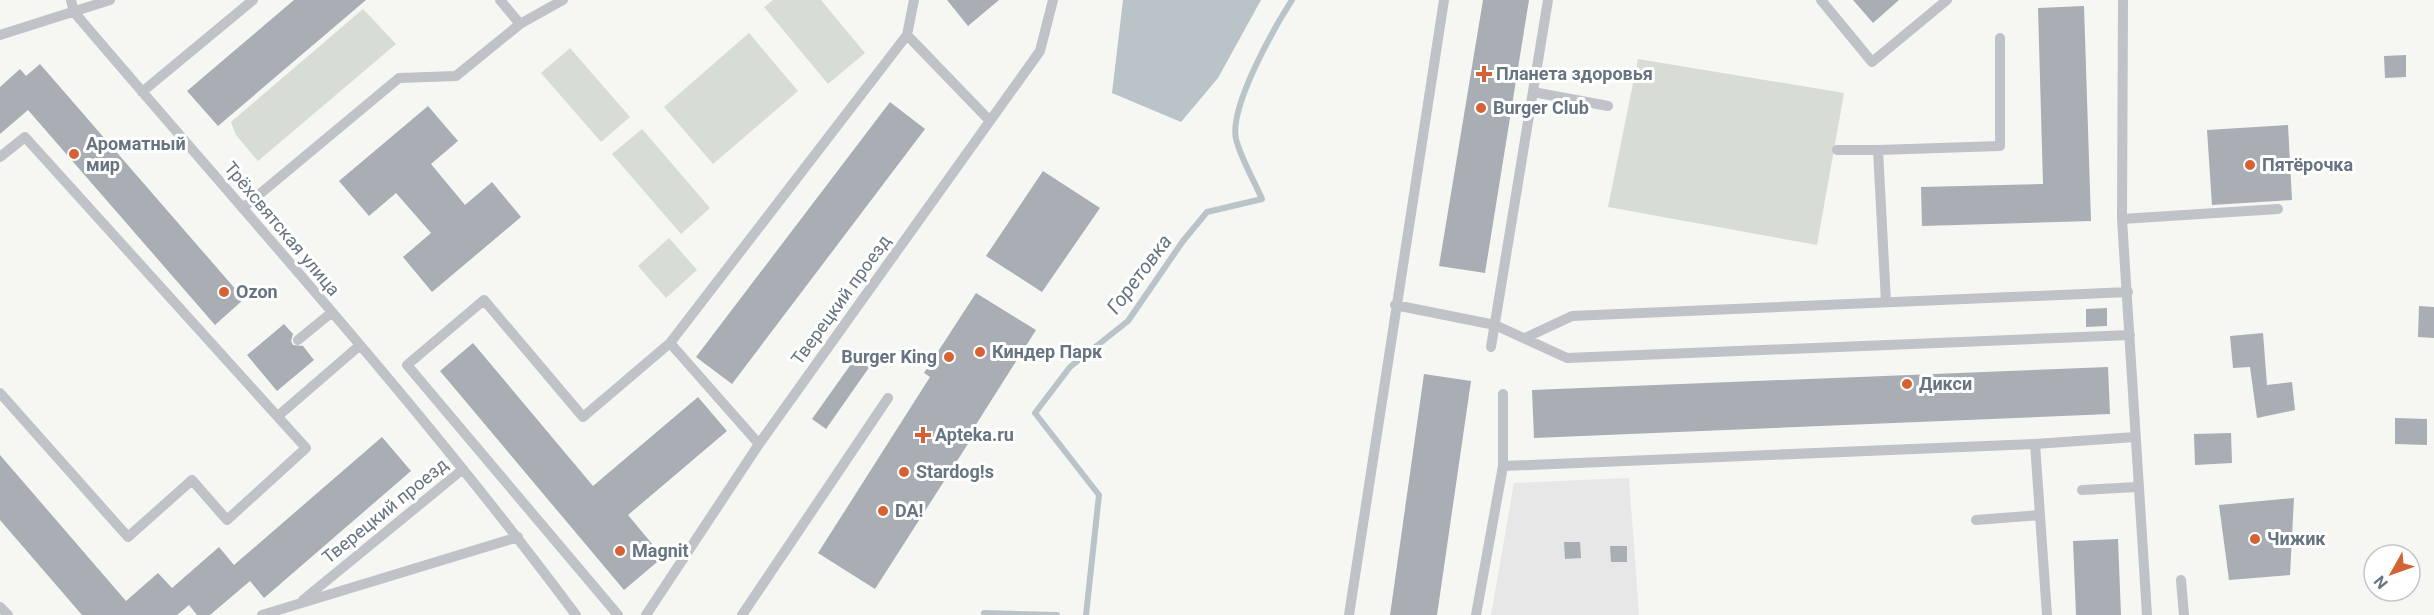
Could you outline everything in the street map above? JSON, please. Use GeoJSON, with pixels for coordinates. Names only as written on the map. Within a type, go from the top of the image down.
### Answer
{"type":"FeatureCollection","features":[{"type":"Feature","properties":{"kind":"lane"},"geometry":{"type":"LineString","coordinates":[[70,0],[74,12]]}},
{"type":"Feature","properties":{"kind":"lane"},"geometry":{"type":"LineString","coordinates":[[0,35],[110,0]]}},
{"type":"Feature","properties":{"kind":"lane"},"geometry":{"type":"LineString","coordinates":[[142,92],[253,0]]}},
{"type":"Feature","properties":{"kind":"lane"},"geometry":{"type":"LineString","coordinates":[[500,0],[519,24]]}},
{"type":"Feature","properties":{"kind":"lane"},"geometry":{"type":"LineString","coordinates":[[244,207],[399,78],[456,76],[519,24],[563,0]]}},
{"type":"Feature","properties":{"kind":"lane"},"geometry":{"type":"LineString","coordinates":[[618,615],[407,365],[484,300],[583,417],[670,343],[907,35],[914,0]]}},
{"type":"Feature","properties":{"kind":"lane","name":"Тверецкий проезд"},"geometry":{"type":"LineString","coordinates":[[646,615],[759,444],[1040,51],[1053,0]]}},
{"type":"Feature","properties":{"kind":"lane"},"geometry":{"type":"LineString","coordinates":[[1348,615],[1444,0]]}},
{"type":"Feature","properties":{"kind":"lane"},"geometry":{"type":"LineString","coordinates":[[1491,347],[1548,0]]}},
{"type":"Feature","properties":{"kind":"lane"},"geometry":{"type":"LineString","coordinates":[[1821,0],[1872,62],[1947,0]]}},
{"type":"Feature","properties":{"kind":"lane"},"geometry":{"type":"LineString","coordinates":[[2123,0],[2122,219],[2128,292],[2137,487],[2147,615]]}},
{"type":"Feature","properties":{"kind":"lane","name":"Трёхсвятская улица"},"geometry":{"type":"LineString","coordinates":[[74,12],[244,207],[463,469]]}},
{"type":"Feature","properties":{"kind":"lane"},"geometry":{"type":"LineString","coordinates":[[907,35],[990,121]]}},
{"type":"Feature","properties":{"kind":"lane"},"geometry":{"type":"LineString","coordinates":[[1836,150],[2000,146],[2000,38]]}},
{"type":"Feature","properties":{"kind":"lane"},"geometry":{"type":"LineString","coordinates":[[1533,92],[1608,106]]}},
{"type":"Feature","properties":{"kind":"lane"},"geometry":{"type":"LineString","coordinates":[[0,157],[25,137],[306,448],[227,520],[192,480],[129,537],[0,393]]}},
{"type":"Feature","properties":{"kind":"lane"},"geometry":{"type":"LineString","coordinates":[[1878,150],[1886,302]]}},
{"type":"Feature","properties":{"kind":"lane"},"geometry":{"type":"LineString","coordinates":[[2122,219],[2278,209]]}},
{"type":"Feature","properties":{"kind":"lane"},"geometry":{"type":"LineString","coordinates":[[1525,339],[1572,316],[2128,292]]}},
{"type":"Feature","properties":{"kind":"lane"},"geometry":{"type":"LineString","coordinates":[[1395,305],[1495,325],[1567,358],[2130,335]]}},
{"type":"Feature","properties":{"kind":"lane"},"geometry":{"type":"LineString","coordinates":[[298,340],[331,313]]}},
{"type":"Feature","properties":{"kind":"lane"},"geometry":{"type":"LineString","coordinates":[[670,343],[759,444]]}},
{"type":"Feature","properties":{"kind":"lane"},"geometry":{"type":"LineString","coordinates":[[278,416],[359,345]]}},
{"type":"Feature","properties":{"kind":"lane"},"geometry":{"type":"LineString","coordinates":[[1476,615],[1503,466],[1503,394]]}},
{"type":"Feature","properties":{"kind":"lane"},"geometry":{"type":"LineString","coordinates":[[742,615],[888,398]]}},
{"type":"Feature","properties":{"kind":"lane"},"geometry":{"type":"LineString","coordinates":[[1503,466],[2035,444],[2135,437]]}},
{"type":"Feature","properties":{"kind":"lane"},"geometry":{"type":"LineString","coordinates":[[2035,444],[2047,615]]}},
{"type":"Feature","properties":{"kind":"lane","name":"Тверецкий проезд"},"geometry":{"type":"LineString","coordinates":[[262,615],[298,603],[463,469],[518,537],[576,615]]}},
{"type":"Feature","properties":{"kind":"lane"},"geometry":{"type":"LineString","coordinates":[[2082,490],[2137,487]]}},
{"type":"Feature","properties":{"kind":"lane"},"geometry":{"type":"LineString","coordinates":[[1976,520],[2040,516]]}},
{"type":"Feature","properties":{"kind":"lane"},"geometry":{"type":"LineString","coordinates":[[298,603],[518,537]]}},
{"type":"Feature","properties":{"kind":"lane"},"geometry":{"type":"LineString","coordinates":[[2181,580],[2184,615]]}},
{"type":"Feature","properties":{"kind":"lane"},"geometry":{"type":"LineString","coordinates":[[0,607],[8,615]]}},
{"type":"Feature","properties":{"kind":"shaded area"},"geometry":{"type":"Polygon","coordinates":[[[773,0],[821,0],[865,53],[828,84],[764,7],[773,0]]]}},
{"type":"Feature","properties":{"kind":"shaded area"},"geometry":{"type":"Polygon","coordinates":[[[1123,0],[1261,0],[1218,78],[1181,122],[1112,93],[1123,0]]]}},
{"type":"Feature","properties":{"kind":"shaded area"},"geometry":{"type":"Polygon","coordinates":[[[363,9],[396,44],[258,161],[236,135],[231,122],[363,9]]]}},
{"type":"Feature","properties":{"kind":"shaded area"},"geometry":{"type":"Polygon","coordinates":[[[749,33],[798,91],[713,164],[664,107],[749,33]]]}},
{"type":"Feature","properties":{"kind":"shaded area"},"geometry":{"type":"Polygon","coordinates":[[[570,48],[630,117],[601,142],[541,73],[570,48]]]}},
{"type":"Feature","properties":{"kind":"shaded area"},"geometry":{"type":"Polygon","coordinates":[[[1638,59],[1844,93],[1817,245],[1608,207],[1638,59]]]}},
{"type":"Feature","properties":{"kind":"shaded area"},"geometry":{"type":"Polygon","coordinates":[[[642,129],[710,208],[681,234],[612,154],[642,129]]]}},
{"type":"Feature","properties":{"kind":"shaded area"},"geometry":{"type":"Polygon","coordinates":[[[669,238],[697,270],[666,298],[638,266],[669,238]]]}},
{"type":"Feature","properties":{"kind":"shaded area"},"geometry":{"type":"Polygon","coordinates":[[[1629,478],[1639,615],[1491,615],[1514,483],[1629,478]]]}},
{"type":"Feature","properties":{"kind":"building"},"geometry":{"type":"Polygon","coordinates":[[[294,0],[366,0],[218,126],[187,91],[294,0]]]}},
{"type":"Feature","properties":{"kind":"building"},"geometry":{"type":"Polygon","coordinates":[[[947,0],[999,0],[968,26],[947,0]]]}},
{"type":"Feature","properties":{"kind":"building"},"geometry":{"type":"Polygon","coordinates":[[[1483,0],[1529,0],[1485,273],[1439,266],[1483,0]]]}},
{"type":"Feature","properties":{"kind":"building"},"geometry":{"type":"Polygon","coordinates":[[[1853,0],[1899,0],[1873,23],[1853,0]]]}},
{"type":"Feature","properties":{"kind":"building"},"geometry":{"type":"Polygon","coordinates":[[[2084,6],[2091,221],[1922,226],[1921,187],[2043,184],[2038,8],[2084,6]]]}},
{"type":"Feature","properties":{"kind":"building"},"geometry":{"type":"Polygon","coordinates":[[[2406,55],[2406,77],[2385,78],[2384,56],[2406,55]]]}},
{"type":"Feature","properties":{"kind":"building"},"geometry":{"type":"Polygon","coordinates":[[[40,64],[244,299],[215,325],[28,110],[0,134],[0,87],[20,69],[26,76],[40,64]]]}},
{"type":"Feature","properties":{"kind":"building"},"geometry":{"type":"Polygon","coordinates":[[[890,102],[925,129],[732,384],[696,357],[890,102]]]}},
{"type":"Feature","properties":{"kind":"building"},"geometry":{"type":"Polygon","coordinates":[[[428,106],[458,141],[431,164],[465,205],[492,182],[521,217],[432,292],[403,257],[431,233],[396,193],[369,216],[339,181],[428,106]]]}},
{"type":"Feature","properties":{"kind":"building","name":"Пятёрочка"},"geometry":{"type":"Polygon","coordinates":[[[2288,125],[2292,200],[2212,205],[2207,130],[2288,125]]]}},
{"type":"Feature","properties":{"kind":"building"},"geometry":{"type":"Polygon","coordinates":[[[1043,171],[1100,208],[1042,292],[986,256],[1043,171]]]}},
{"type":"Feature","properties":{"kind":"building"},"geometry":{"type":"Polygon","coordinates":[[[976,293],[1036,330],[970,434],[973,436],[875,589],[818,553],[930,377],[924,373],[976,293]]]}},
{"type":"Feature","properties":{"kind":"building"},"geometry":{"type":"Polygon","coordinates":[[[2419,306],[2434,307],[2434,338],[2418,337],[2419,306]]]}},
{"type":"Feature","properties":{"kind":"building"},"geometry":{"type":"Polygon","coordinates":[[[2107,308],[2107,326],[2086,327],[2086,309],[2107,308]]]}},
{"type":"Feature","properties":{"kind":"building"},"geometry":{"type":"Polygon","coordinates":[[[284,324],[293,334],[291,341],[293,345],[303,346],[314,360],[277,391],[247,355],[284,324]]]}},
{"type":"Feature","properties":{"kind":"building"},"geometry":{"type":"Polygon","coordinates":[[[2263,333],[2267,385],[2292,382],[2295,410],[2257,418],[2250,367],[2233,368],[2230,336],[2263,333]]]}},
{"type":"Feature","properties":{"kind":"building"},"geometry":{"type":"Polygon","coordinates":[[[473,343],[593,486],[698,397],[727,431],[628,515],[663,557],[624,590],[440,371],[473,343]]]}},
{"type":"Feature","properties":{"kind":"building"},"geometry":{"type":"Polygon","coordinates":[[[861,350],[875,359],[826,429],[812,419],[861,350]]]}},
{"type":"Feature","properties":{"kind":"building"},"geometry":{"type":"Polygon","coordinates":[[[2108,367],[2110,414],[1534,438],[1532,390],[2108,367]]]}},
{"type":"Feature","properties":{"kind":"building"},"geometry":{"type":"Polygon","coordinates":[[[1424,374],[1471,381],[1437,615],[1390,615],[1424,374]]]}},
{"type":"Feature","properties":{"kind":"building"},"geometry":{"type":"Polygon","coordinates":[[[2395,418],[2427,419],[2427,445],[2395,444],[2395,418]]]}},
{"type":"Feature","properties":{"kind":"building"},"geometry":{"type":"Polygon","coordinates":[[[2231,433],[2232,463],[2195,465],[2194,434],[2231,433]]]}},
{"type":"Feature","properties":{"kind":"building"},"geometry":{"type":"Polygon","coordinates":[[[382,437],[411,471],[264,598],[250,581],[210,615],[197,615],[189,605],[177,615],[82,615],[0,520],[0,455],[126,601],[158,573],[172,588],[219,547],[234,565],[382,437]]]}},
{"type":"Feature","properties":{"kind":"building"},"geometry":{"type":"Polygon","coordinates":[[[2294,498],[2290,575],[2229,580],[2219,505],[2294,498]]]}},
{"type":"Feature","properties":{"kind":"building"},"geometry":{"type":"Polygon","coordinates":[[[2118,539],[2121,615],[2076,615],[2073,541],[2118,539]]]}},
{"type":"Feature","properties":{"kind":"building"},"geometry":{"type":"Polygon","coordinates":[[[1564,542],[1580,542],[1581,558],[1565,559],[1564,542]]]}},
{"type":"Feature","properties":{"kind":"building"},"geometry":{"type":"Polygon","coordinates":[[[1610,546],[1627,546],[1627,562],[1611,562],[1610,546]]]}},
{"type":"Feature","properties":{"kind":"waterway","name":"Горетовка"},"geometry":{"type":"LineString","coordinates":[[1086,615],[1099,495],[1035,413],[1070,367],[1128,321],[1183,241],[1207,212],[1262,199],[1238,147],[1236,125],[1246,88],[1292,0]]}},
{"type":"Feature","properties":{"kind":"waterway","name":"Горетовка"},"geometry":{"type":"LineString","coordinates":[[986,615],[984,613],[1057,615]]}},
{"type":"Feature","properties":{"kind":"place","name":"Планета здоровья"},"geometry":{"type":"Point","coordinates":[1484,74]}},
{"type":"Feature","properties":{"kind":"place","name":"Burger Club"},"geometry":{"type":"Point","coordinates":[1481,108]}},
{"type":"Feature","properties":{"kind":"place","name":"Ароматный мир"},"geometry":{"type":"Point","coordinates":[74,154]}},
{"type":"Feature","properties":{"kind":"place","name":"Пятёрочка"},"geometry":{"type":"Point","coordinates":[2250,165]}},
{"type":"Feature","properties":{"kind":"place","name":"Ozon"},"geometry":{"type":"Point","coordinates":[224,292]}},
{"type":"Feature","properties":{"kind":"place","name":"Киндер Парк"},"geometry":{"type":"Point","coordinates":[980,352]}},
{"type":"Feature","properties":{"kind":"place","name":"Burger King"},"geometry":{"type":"Point","coordinates":[949,357]}},
{"type":"Feature","properties":{"kind":"place","name":"Дикси"},"geometry":{"type":"Point","coordinates":[1907,384]}},
{"type":"Feature","properties":{"kind":"place","name":"Apteka.ru"},"geometry":{"type":"Point","coordinates":[923,435]}},
{"type":"Feature","properties":{"kind":"place","name":"Stardog!s"},"geometry":{"type":"Point","coordinates":[904,472]}},
{"type":"Feature","properties":{"kind":"place","name":"DA!"},"geometry":{"type":"Point","coordinates":[883,511]}},
{"type":"Feature","properties":{"kind":"place","name":"Чижик"},"geometry":{"type":"Point","coordinates":[2255,539]}},
{"type":"Feature","properties":{"kind":"place","name":"Magnit"},"geometry":{"type":"Point","coordinates":[620,551]}}]}
